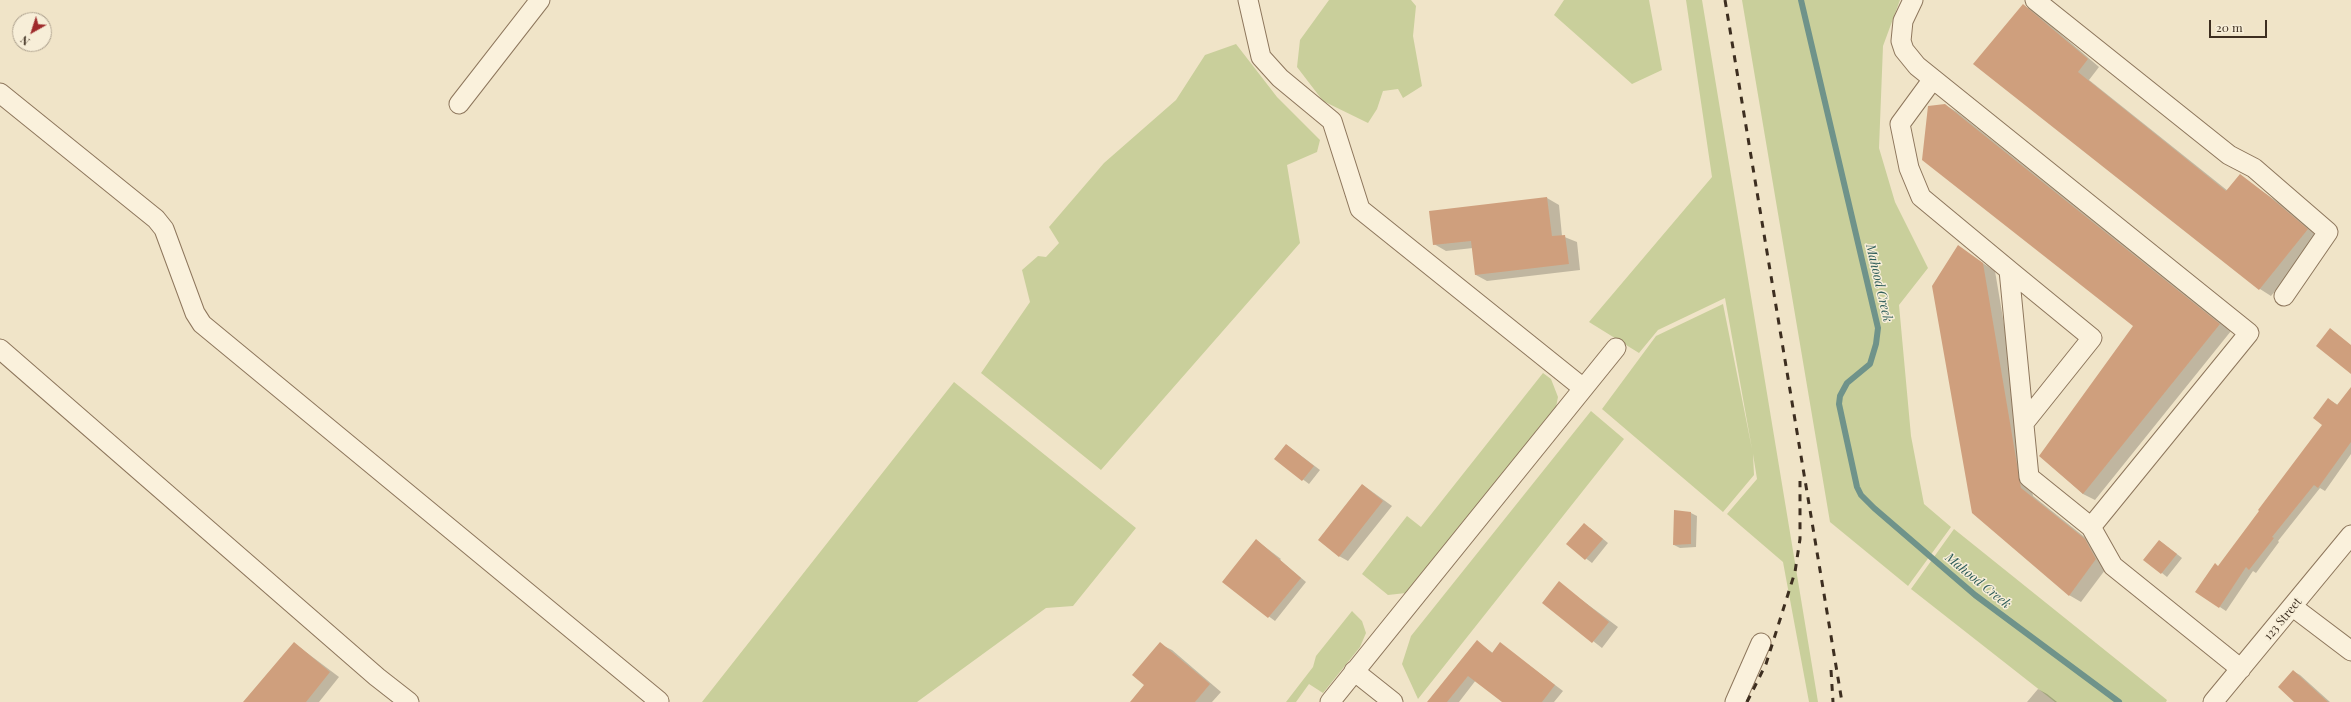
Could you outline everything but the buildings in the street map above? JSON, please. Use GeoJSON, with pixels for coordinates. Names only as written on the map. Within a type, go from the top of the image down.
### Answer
{"type":"FeatureCollection","features":[{"type":"Feature","properties":{"kind":"street"},"geometry":{"type":"LineString","coordinates":[[459,104],[540,0]]}},
{"type":"Feature","properties":{"kind":"street"},"geometry":{"type":"LineString","coordinates":[[1248,0],[1261,57],[1280,78],[1332,121],[1360,209],[1583,388]]}},
{"type":"Feature","properties":{"kind":"street"},"geometry":{"type":"LineString","coordinates":[[1913,0],[1904,21],[1901,41],[1909,58],[1933,79],[2249,333],[2091,527]]}},
{"type":"Feature","properties":{"kind":"street"},"geometry":{"type":"LineString","coordinates":[[2035,0],[2229,155],[2254,168],[2328,232],[2284,296]]}},
{"type":"Feature","properties":{"kind":"street"},"geometry":{"type":"LineString","coordinates":[[1933,79],[1900,124],[1909,168],[1921,197],[2092,338],[2024,423]]}},
{"type":"Feature","properties":{"kind":"street"},"geometry":{"type":"LineString","coordinates":[[0,93],[156,219],[164,229],[195,313],[202,324],[659,701]]}},
{"type":"Feature","properties":{"kind":"street"},"geometry":{"type":"LineString","coordinates":[[2009,270],[2030,478],[2091,527],[2113,566],[2241,669]]}},
{"type":"Feature","properties":{"kind":"street"},"geometry":{"type":"LineString","coordinates":[[1330,702],[1616,348]]}},
{"type":"Feature","properties":{"kind":"street"},"geometry":{"type":"LineString","coordinates":[[0,350],[377,677],[409,702]]}},
{"type":"Feature","properties":{"kind":"street","name":"123 Street"},"geometry":{"type":"LineString","coordinates":[[2213,702],[2351,535]]}},
{"type":"Feature","properties":{"kind":"street"},"geometry":{"type":"LineString","coordinates":[[2293,607],[2351,651]]}},
{"type":"Feature","properties":{"kind":"street"},"geometry":{"type":"LineString","coordinates":[[1735,702],[1761,643]]}},
{"type":"Feature","properties":{"kind":"street"},"geometry":{"type":"LineString","coordinates":[[1354,672],[1393,702]]}},
{"type":"Feature","properties":{"kind":"green space"},"geometry":{"type":"Polygon","coordinates":[[[1329,0],[1411,0],[1416,6],[1413,36],[1422,86],[1403,98],[1398,89],[1383,91],[1377,109],[1368,123],[1323,101],[1297,67],[1300,40],[1329,0]]]}},
{"type":"Feature","properties":{"kind":"green space"},"geometry":{"type":"Polygon","coordinates":[[[1564,0],[1649,0],[1662,70],[1632,84],[1554,15],[1564,0]]]}},
{"type":"Feature","properties":{"kind":"green space"},"geometry":{"type":"Polygon","coordinates":[[[1686,0],[1702,0],[1818,702],[1809,702],[1783,562],[1727,514],[1757,479],[1753,454],[1754,475],[1723,512],[1602,409],[1656,336],[1723,304],[1752,449],[1725,298],[1658,330],[1639,353],[1589,322],[1712,177],[1686,0]]]}},
{"type":"Feature","properties":{"kind":"green space"},"geometry":{"type":"Polygon","coordinates":[[[1742,0],[1900,0],[1883,46],[1879,148],[1895,202],[1928,268],[1899,305],[1911,436],[1924,504],[1951,527],[1908,586],[1830,522],[1742,0]]]}},
{"type":"Feature","properties":{"kind":"green space"},"geometry":{"type":"Polygon","coordinates":[[[1236,44],[1277,97],[1320,140],[1317,152],[1287,165],[1300,243],[1101,470],[981,373],[1030,302],[1022,270],[1038,256],[1046,257],[1059,243],[1049,227],[1104,163],[1176,100],[1205,55],[1236,44]]]}},
{"type":"Feature","properties":{"kind":"green space"},"geometry":{"type":"Polygon","coordinates":[[[1543,373],[1551,379],[1558,397],[1556,407],[1406,593],[1388,595],[1362,574],[1407,516],[1421,527],[1543,373]]]}},
{"type":"Feature","properties":{"kind":"green space"},"geometry":{"type":"Polygon","coordinates":[[[954,382],[1136,528],[1073,606],[1046,608],[917,702],[702,702],[954,382]]]}},
{"type":"Feature","properties":{"kind":"green space"},"geometry":{"type":"Polygon","coordinates":[[[1591,411],[1624,439],[1418,699],[1402,664],[1411,636],[1591,411]]]}},
{"type":"Feature","properties":{"kind":"green space"},"geometry":{"type":"Polygon","coordinates":[[[1954,529],[2167,700],[2166,702],[2055,702],[1911,589],[1954,529]]]}},
{"type":"Feature","properties":{"kind":"green space"},"geometry":{"type":"Polygon","coordinates":[[[1352,611],[1362,621],[1366,633],[1360,647],[1323,693],[1309,684],[1296,702],[1286,702],[1313,667],[1316,656],[1352,611]]]}},
{"type":"Feature","properties":{"kind":"waterway","name":"Mahood Creek"},"geometry":{"type":"LineString","coordinates":[[1801,0],[1878,328],[1876,344],[1870,364],[1847,383],[1840,396],[1839,404],[1857,487],[1861,495],[1874,508],[1975,595],[2119,702]]}},
{"type":"Feature","properties":{"kind":"railway"},"geometry":{"type":"LineString","coordinates":[[1725,0],[1842,702]]}},
{"type":"Feature","properties":{"kind":"railway"},"geometry":{"type":"LineString","coordinates":[[1747,702],[1766,664],[1795,572],[1800,539],[1800,481]]}},
{"type":"Feature","properties":{"kind":"railway"},"geometry":{"type":"LineString","coordinates":[[1831,670],[1833,702]]}}]}
